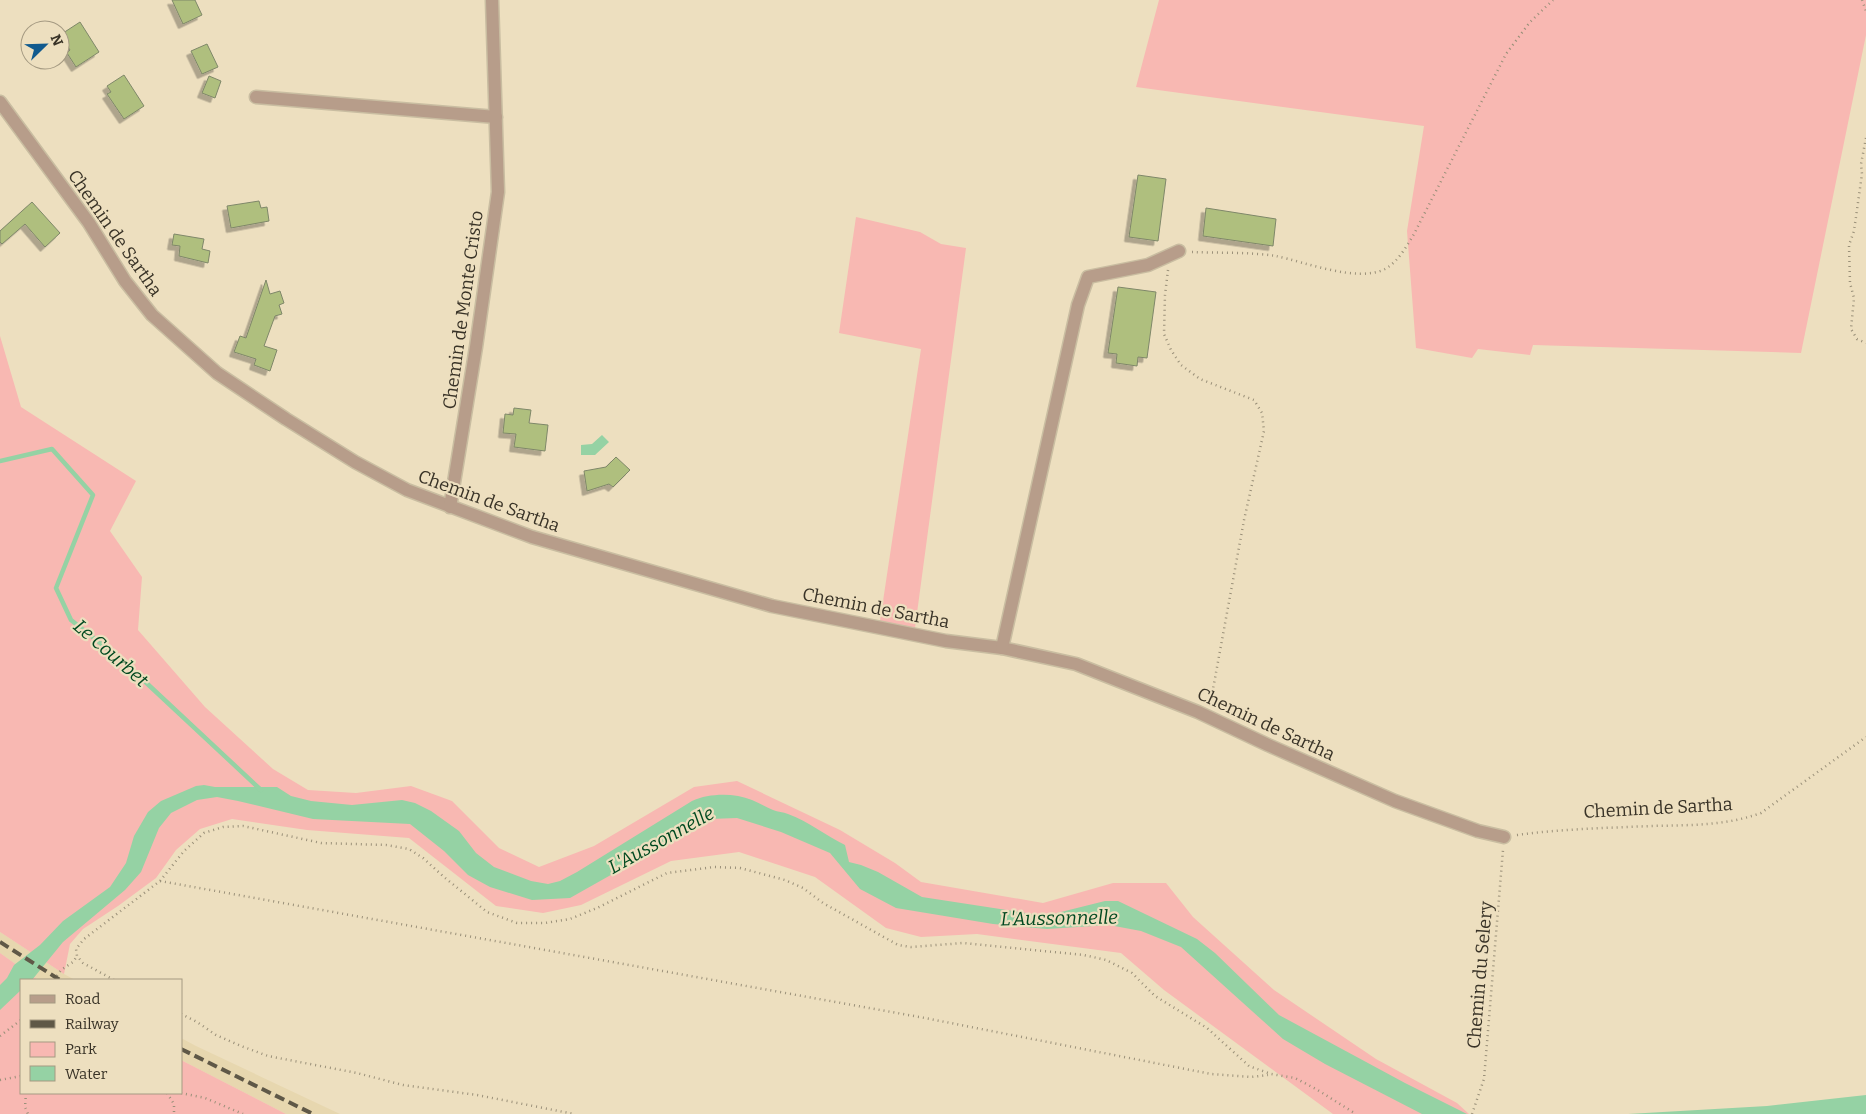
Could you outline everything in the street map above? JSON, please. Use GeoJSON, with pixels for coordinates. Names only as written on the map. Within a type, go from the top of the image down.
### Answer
{"type":"FeatureCollection","features":[{"type":"Feature","properties":{"kind":"street","name":"Chemin de Monte Cristo"},"geometry":{"type":"LineString","coordinates":[[450,507],[476,347],[498,192],[492,0]]}},
{"type":"Feature","properties":{"kind":"street"},"geometry":{"type":"LineString","coordinates":[[256,97],[496,117]]}},
{"type":"Feature","properties":{"kind":"street","name":"Chemin de Sartha"},"geometry":{"type":"LineString","coordinates":[[0,102],[89,223],[125,281],[152,315],[217,374],[317,438],[407,490],[532,537],[772,606],[946,641],[1002,648],[1076,664],[1198,712],[1395,801],[1478,831],[1504,837]]}},
{"type":"Feature","properties":{"kind":"street"},"geometry":{"type":"LineString","coordinates":[[1002,648],[1078,305],[1088,277],[1148,265],[1179,251]]}},
{"type":"Feature","properties":{"kind":"path"},"geometry":{"type":"LineString","coordinates":[[1198,712],[1211,700],[1244,520],[1264,431],[1262,413],[1254,400],[1200,379],[1181,365],[1171,350],[1164,334],[1168,268],[1179,251],[1275,256],[1345,273],[1370,273],[1384,269],[1397,259],[1414,234],[1506,54],[1530,22],[1553,0]]}},
{"type":"Feature","properties":{"kind":"path"},"geometry":{"type":"LineString","coordinates":[[1862,0],[1866,11]]}},
{"type":"Feature","properties":{"kind":"path"},"geometry":{"type":"LineString","coordinates":[[1866,138],[1861,164],[1862,174],[1854,231],[1849,245],[1850,283],[1854,298],[1851,329],[1857,339],[1866,343]]}},
{"type":"Feature","properties":{"kind":"path","name":"Chemin de Sartha"},"geometry":{"type":"LineString","coordinates":[[1504,837],[1544,832],[1716,824],[1742,820],[1769,808],[1866,737]]}},
{"type":"Feature","properties":{"kind":"path"},"geometry":{"type":"LineString","coordinates":[[55,979],[60,970],[73,962],[76,956],[76,949],[84,939],[160,881],[184,851],[204,833],[223,827],[243,826],[321,843],[386,845],[409,849],[424,858],[487,912],[517,922],[545,923],[570,919],[667,873],[714,867],[740,868],[785,880],[803,888],[823,903],[898,945],[911,947],[963,943],[1084,955],[1106,960],[1132,973],[1155,996],[1207,1028],[1249,1066],[1271,1074],[1295,1078],[1356,1114]]}},
{"type":"Feature","properties":{"kind":"path","name":"Chemin du Selery"},"geometry":{"type":"LineString","coordinates":[[1472,1114],[1484,1080],[1504,837]]}},
{"type":"Feature","properties":{"kind":"path"},"geometry":{"type":"LineString","coordinates":[[160,881],[925,1018],[1211,1074],[1251,1077],[1271,1074]]}},
{"type":"Feature","properties":{"kind":"path"},"geometry":{"type":"LineString","coordinates":[[76,956],[112,979]]}},
{"type":"Feature","properties":{"kind":"path"},"geometry":{"type":"LineString","coordinates":[[182,1015],[216,1035],[268,1056],[357,1073],[403,1085],[478,1095],[574,1114]]}},
{"type":"Feature","properties":{"kind":"path"},"geometry":{"type":"LineString","coordinates":[[0,1036],[20,1021]]}},
{"type":"Feature","properties":{"kind":"path"},"geometry":{"type":"LineString","coordinates":[[0,1080],[20,1076]]}},
{"type":"Feature","properties":{"kind":"path"},"geometry":{"type":"LineString","coordinates":[[182,1093],[205,1098],[243,1114]]}},
{"type":"Feature","properties":{"kind":"path"},"geometry":{"type":"LineString","coordinates":[[26,1094],[25,1107],[28,1114]]}},
{"type":"Feature","properties":{"kind":"path"},"geometry":{"type":"LineString","coordinates":[[168,1094],[174,1104],[174,1114]]}},
{"type":"Feature","properties":{"kind":"shaded area"},"geometry":{"type":"Polygon","coordinates":[[[0,932],[73,979],[37,979],[0,953],[0,932]]]}},
{"type":"Feature","properties":{"kind":"shaded area"},"geometry":{"type":"Polygon","coordinates":[[[182,1039],[340,1114],[286,1114],[182,1061],[182,1039]]]}},
{"type":"Feature","properties":{"kind":"green space"},"geometry":{"type":"Polygon","coordinates":[[[1159,0],[1866,0],[1866,35],[1801,353],[1533,345],[1530,355],[1478,349],[1472,358],[1416,348],[1407,231],[1424,126],[1136,87],[1159,0]]]}},
{"type":"Feature","properties":{"kind":"green space"},"geometry":{"type":"Polygon","coordinates":[[[856,217],[920,232],[941,244],[966,248],[915,628],[880,621],[921,349],[839,333],[856,217]]]}},
{"type":"Feature","properties":{"kind":"green space"},"geometry":{"type":"Polygon","coordinates":[[[0,336],[21,407],[136,481],[110,531],[142,577],[138,630],[205,707],[273,769],[308,790],[356,793],[411,786],[452,801],[499,848],[539,867],[594,846],[694,787],[737,781],[840,830],[895,863],[921,882],[1043,903],[1113,883],[1166,883],[1193,917],[1274,990],[1376,1059],[1457,1103],[1469,1114],[1333,1114],[1164,990],[1121,953],[977,934],[921,937],[886,928],[815,877],[739,852],[671,861],[581,905],[543,913],[496,906],[409,838],[307,830],[232,819],[200,829],[176,850],[156,878],[83,929],[70,944],[64,974],[0,932],[0,336]]]}},
{"type":"Feature","properties":{"kind":"green space"},"geometry":{"type":"Polygon","coordinates":[[[0,953],[37,979],[20,979],[20,1094],[182,1094],[182,1061],[286,1114],[0,1114],[0,953]]]}},
{"type":"Feature","properties":{"kind":"water"},"geometry":{"type":"Polygon","coordinates":[[[602,435],[609,442],[595,455],[581,455],[581,445],[592,444],[602,435]]]}},
{"type":"Feature","properties":{"kind":"water","name":"L'Aussonnelle"},"geometry":{"type":"Polygon","coordinates":[[[196,786],[277,787],[291,796],[311,801],[352,805],[402,800],[415,803],[431,811],[459,831],[476,853],[494,867],[531,881],[548,884],[560,881],[577,872],[692,801],[714,795],[730,795],[745,798],[773,810],[786,813],[810,825],[845,845],[849,862],[878,872],[922,897],[1045,916],[1105,901],[1118,901],[1197,939],[1215,953],[1279,1015],[1467,1114],[1422,1114],[1325,1064],[1283,1039],[1181,947],[1141,931],[1109,925],[1047,929],[993,924],[896,908],[860,889],[830,853],[781,832],[737,818],[710,819],[570,898],[532,900],[490,887],[468,875],[444,851],[410,824],[313,819],[217,797],[197,800],[171,813],[159,828],[141,872],[125,890],[63,942],[33,979],[20,979],[20,991],[0,1010],[0,985],[7,978],[14,965],[40,945],[63,921],[110,887],[126,863],[134,836],[148,812],[161,801],[196,786]]]}},
{"type":"Feature","properties":{"kind":"water"},"geometry":{"type":"Polygon","coordinates":[[[1866,1095],[1866,1114],[1628,1114],[1767,1106],[1866,1095]]]}},
{"type":"Feature","properties":{"kind":"building"},"geometry":{"type":"Polygon","coordinates":[[[172,0],[195,0],[202,15],[183,24],[172,0]]]}},
{"type":"Feature","properties":{"kind":"building"},"geometry":{"type":"Polygon","coordinates":[[[80,22],[99,52],[76,67],[70,58],[70,28],[80,22]]]}},
{"type":"Feature","properties":{"kind":"building"},"geometry":{"type":"Polygon","coordinates":[[[207,44],[218,67],[202,74],[191,51],[207,44]]]}},
{"type":"Feature","properties":{"kind":"building"},"geometry":{"type":"Polygon","coordinates":[[[124,75],[144,106],[124,119],[107,94],[111,92],[107,86],[124,75]]]}},
{"type":"Feature","properties":{"kind":"building"},"geometry":{"type":"Polygon","coordinates":[[[209,76],[221,81],[215,98],[202,93],[209,76]]]}},
{"type":"Feature","properties":{"kind":"building"},"geometry":{"type":"Polygon","coordinates":[[[1138,175],[1166,179],[1158,241],[1129,237],[1138,175]]]}},
{"type":"Feature","properties":{"kind":"building"},"geometry":{"type":"Polygon","coordinates":[[[259,201],[261,208],[267,207],[269,221],[231,228],[227,206],[259,201]]]}},
{"type":"Feature","properties":{"kind":"building"},"geometry":{"type":"Polygon","coordinates":[[[32,202],[60,233],[45,247],[25,224],[2,244],[0,242],[0,231],[32,202]]]}},
{"type":"Feature","properties":{"kind":"building"},"geometry":{"type":"Polygon","coordinates":[[[1206,208],[1276,219],[1273,246],[1203,236],[1206,208]]]}},
{"type":"Feature","properties":{"kind":"building"},"geometry":{"type":"Polygon","coordinates":[[[174,234],[204,239],[202,249],[210,251],[208,263],[179,256],[180,246],[172,245],[174,234]]]}},
{"type":"Feature","properties":{"kind":"building"},"geometry":{"type":"Polygon","coordinates":[[[266,280],[270,294],[280,291],[284,303],[279,305],[282,314],[275,316],[264,346],[277,350],[270,371],[254,365],[256,359],[234,352],[240,336],[246,338],[266,280]]]}},
{"type":"Feature","properties":{"kind":"building"},"geometry":{"type":"Polygon","coordinates":[[[1118,287],[1156,292],[1147,358],[1138,357],[1137,366],[1116,363],[1117,354],[1108,353],[1118,287]]]}},
{"type":"Feature","properties":{"kind":"building"},"geometry":{"type":"Polygon","coordinates":[[[514,408],[531,410],[529,423],[548,425],[545,451],[514,447],[516,434],[503,433],[505,414],[513,415],[514,408]]]}},
{"type":"Feature","properties":{"kind":"building"},"geometry":{"type":"Polygon","coordinates":[[[616,457],[630,470],[613,487],[609,484],[587,491],[584,471],[606,467],[616,457]]]}},
{"type":"Feature","properties":{"kind":"waterway","name":"Le Courbet"},"geometry":{"type":"LineString","coordinates":[[0,461],[52,449],[93,495],[56,588],[71,620],[124,662],[261,790]]}},
{"type":"Feature","properties":{"kind":"railway"},"geometry":{"type":"LineString","coordinates":[[0,942],[58,979]]}},
{"type":"Feature","properties":{"kind":"railway"},"geometry":{"type":"LineString","coordinates":[[182,1049],[313,1114]]}}]}
